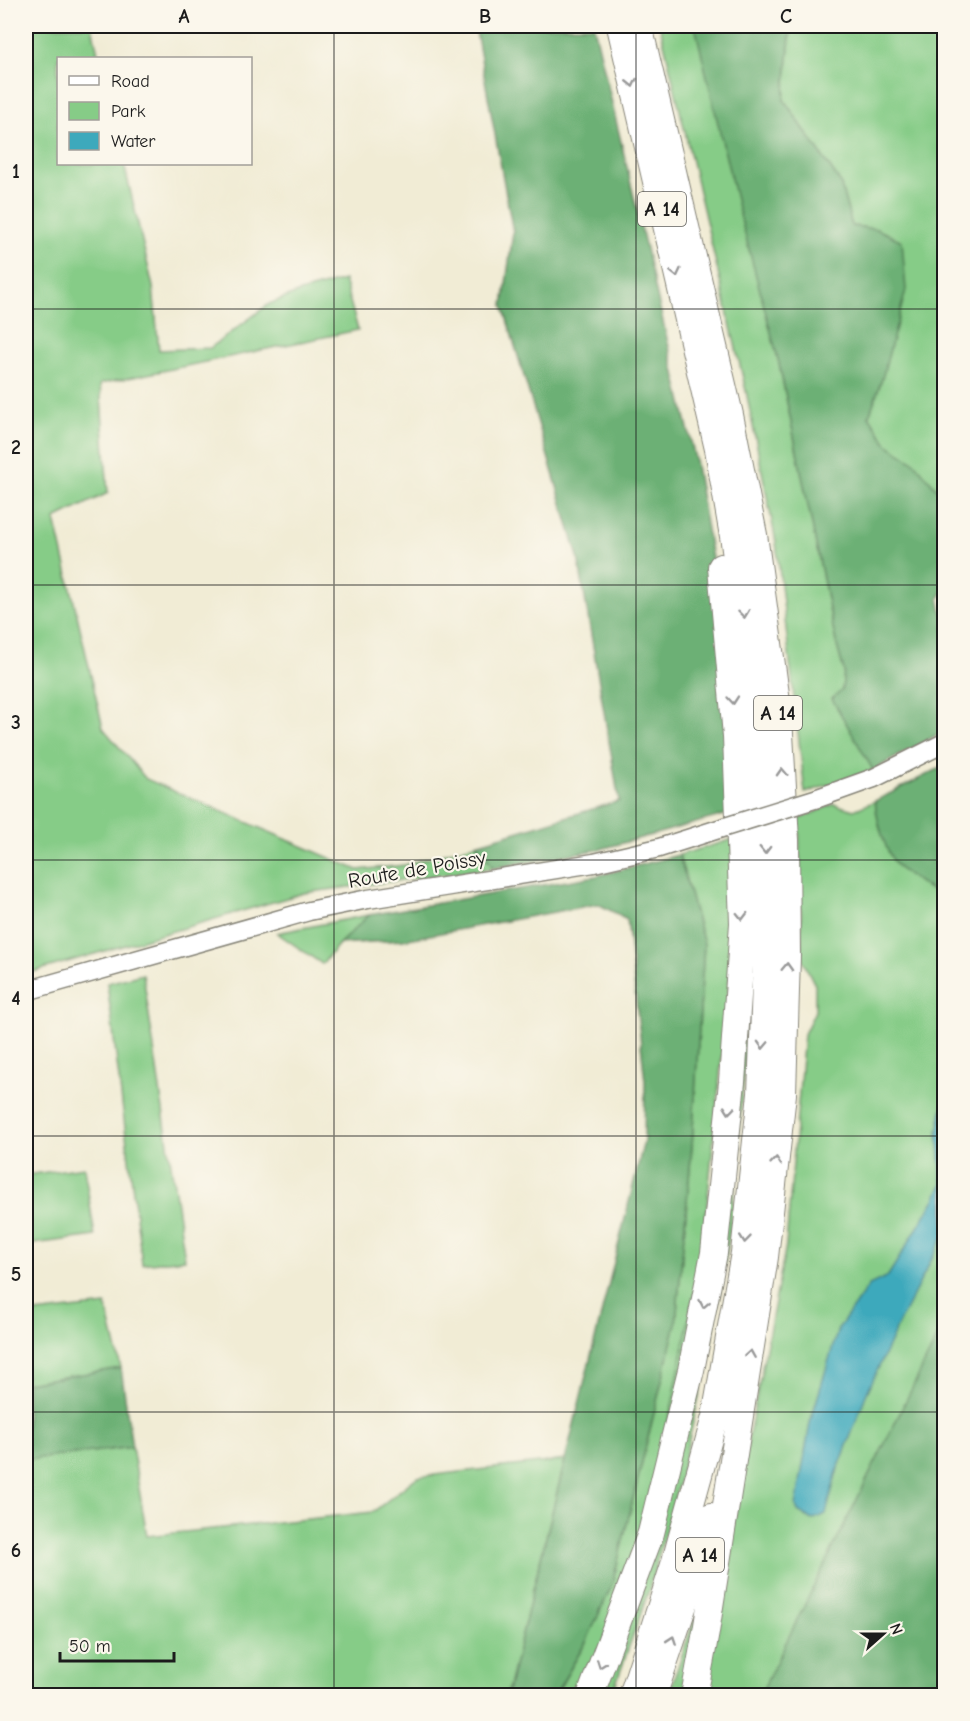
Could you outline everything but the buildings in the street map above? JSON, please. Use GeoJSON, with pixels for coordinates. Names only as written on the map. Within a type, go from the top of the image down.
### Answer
{"type":"FeatureCollection","features":[{"type":"Feature","properties":{"kind":"highway","name":"A 14"},"geometry":{"type":"LineString","coordinates":[[620,26],[718,448],[734,542],[757,718],[765,876],[766,956],[761,1094],[744,1253],[715,1417],[674,1565],[632,1695]]}},
{"type":"Feature","properties":{"kind":"highway","name":"A 14"},"geometry":{"type":"LineString","coordinates":[[639,26],[732,425],[754,535],[779,716],[786,840],[787,956],[783,1094],[765,1257],[741,1412],[695,1572],[653,1695]]}},
{"type":"Feature","properties":{"kind":"highway"},"geometry":{"type":"LineString","coordinates":[[590,1695],[651,1533],[691,1370],[714,1253],[732,1082],[743,923],[736,736],[720,555],[702,432],[704,392]]}},
{"type":"Feature","properties":{"kind":"highway"},"geometry":{"type":"LineString","coordinates":[[694,1695],[741,1412]]}},
{"type":"Feature","properties":{"kind":"street","name":"Route de Poissy"},"geometry":{"type":"LineString","coordinates":[[26,991],[309,911],[368,899],[594,863],[659,848],[874,778],[945,743]]}},
{"type":"Feature","properties":{"kind":"green space"},"geometry":{"type":"Polygon","coordinates":[[[26,26],[92,26],[99,57],[57,57],[57,165],[124,165],[153,287],[159,350],[210,348],[269,304],[300,292],[344,280],[358,330],[100,384],[108,493],[55,519],[103,728],[146,779],[358,870],[405,865],[476,844],[494,868],[304,893],[26,974],[26,26]]]}},
{"type":"Feature","properties":{"kind":"green space"},"geometry":{"type":"Polygon","coordinates":[[[475,26],[594,26],[694,454],[716,581],[732,813],[601,849],[494,868],[476,844],[619,801],[578,557],[503,306],[513,232],[475,26]]]}},
{"type":"Feature","properties":{"kind":"green space"},"geometry":{"type":"Polygon","coordinates":[[[660,26],[699,26],[779,363],[836,642],[844,671],[842,690],[873,770],[805,793],[776,542],[746,391],[660,26]]]}},
{"type":"Feature","properties":{"kind":"green space"},"geometry":{"type":"Polygon","coordinates":[[[695,26],[791,26],[784,100],[840,182],[852,226],[877,229],[902,241],[906,290],[882,379],[869,416],[887,444],[915,463],[944,495],[944,590],[939,598],[944,621],[944,731],[873,770],[832,699],[842,690],[844,671],[836,642],[779,363],[737,204],[695,26]]]}},
{"type":"Feature","properties":{"kind":"green space"},"geometry":{"type":"Polygon","coordinates":[[[791,26],[944,26],[944,495],[915,463],[887,444],[869,416],[882,379],[877,229],[852,226],[840,182],[784,100],[791,26]]]}},
{"type":"Feature","properties":{"kind":"green space"},"geometry":{"type":"Polygon","coordinates":[[[944,766],[944,850],[941,852],[944,862],[944,890],[939,895],[904,872],[894,862],[882,836],[875,801],[944,766]]]}},
{"type":"Feature","properties":{"kind":"green space"},"geometry":{"type":"Polygon","coordinates":[[[875,801],[882,836],[894,862],[904,872],[938,895],[944,890],[944,1399],[790,1695],[703,1696],[749,1435],[786,1245],[804,1034],[815,1011],[815,985],[802,959],[799,819],[834,804],[854,810],[875,801]]]}},
{"type":"Feature","properties":{"kind":"green space"},"geometry":{"type":"Polygon","coordinates":[[[734,839],[734,933],[697,1307],[627,1583],[581,1695],[555,1696],[586,1642],[612,1585],[676,1323],[692,1146],[704,944],[679,855],[734,839]]]}},
{"type":"Feature","properties":{"kind":"green space"},"geometry":{"type":"Polygon","coordinates":[[[679,855],[704,944],[692,1146],[676,1323],[612,1585],[586,1642],[555,1695],[507,1695],[644,1141],[645,1081],[627,919],[598,904],[403,940],[339,944],[369,915],[596,876],[679,855]]]}},
{"type":"Feature","properties":{"kind":"green space"},"geometry":{"type":"Polygon","coordinates":[[[369,915],[322,964],[277,933],[369,915]]]}},
{"type":"Feature","properties":{"kind":"green space"},"geometry":{"type":"Polygon","coordinates":[[[143,974],[185,1259],[142,1264],[107,983],[143,974]]]}},
{"type":"Feature","properties":{"kind":"green space"},"geometry":{"type":"Polygon","coordinates":[[[749,1011],[731,1226],[711,1344],[680,1479],[649,1590],[612,1695],[597,1696],[633,1606],[749,1011]]]}},
{"type":"Feature","properties":{"kind":"green space"},"geometry":{"type":"Polygon","coordinates":[[[84,1167],[95,1236],[26,1245],[26,1175],[84,1167]]]}},
{"type":"Feature","properties":{"kind":"green space"},"geometry":{"type":"Polygon","coordinates":[[[106,1305],[121,1368],[26,1383],[26,1314],[106,1305]]]}},
{"type":"Feature","properties":{"kind":"green space"},"geometry":{"type":"Polygon","coordinates":[[[944,1325],[944,1695],[760,1695],[937,1338],[944,1325]]]}},
{"type":"Feature","properties":{"kind":"green space"},"geometry":{"type":"Polygon","coordinates":[[[121,1368],[132,1447],[26,1460],[26,1383],[121,1368]]]}},
{"type":"Feature","properties":{"kind":"green space"},"geometry":{"type":"Polygon","coordinates":[[[132,1447],[147,1536],[373,1512],[417,1477],[565,1460],[507,1695],[26,1696],[26,1460],[132,1447]]]}},
{"type":"Feature","properties":{"kind":"green space"},"geometry":{"type":"Polygon","coordinates":[[[706,1584],[684,1695],[668,1696],[706,1584]]]}},
{"type":"Feature","properties":{"kind":"water"},"geometry":{"type":"Polygon","coordinates":[[[944,1100],[944,1235],[898,1325],[866,1395],[836,1475],[826,1514],[812,1520],[798,1511],[796,1506],[810,1423],[838,1329],[869,1285],[888,1276],[942,1184],[938,1131],[944,1100]]]}}]}
